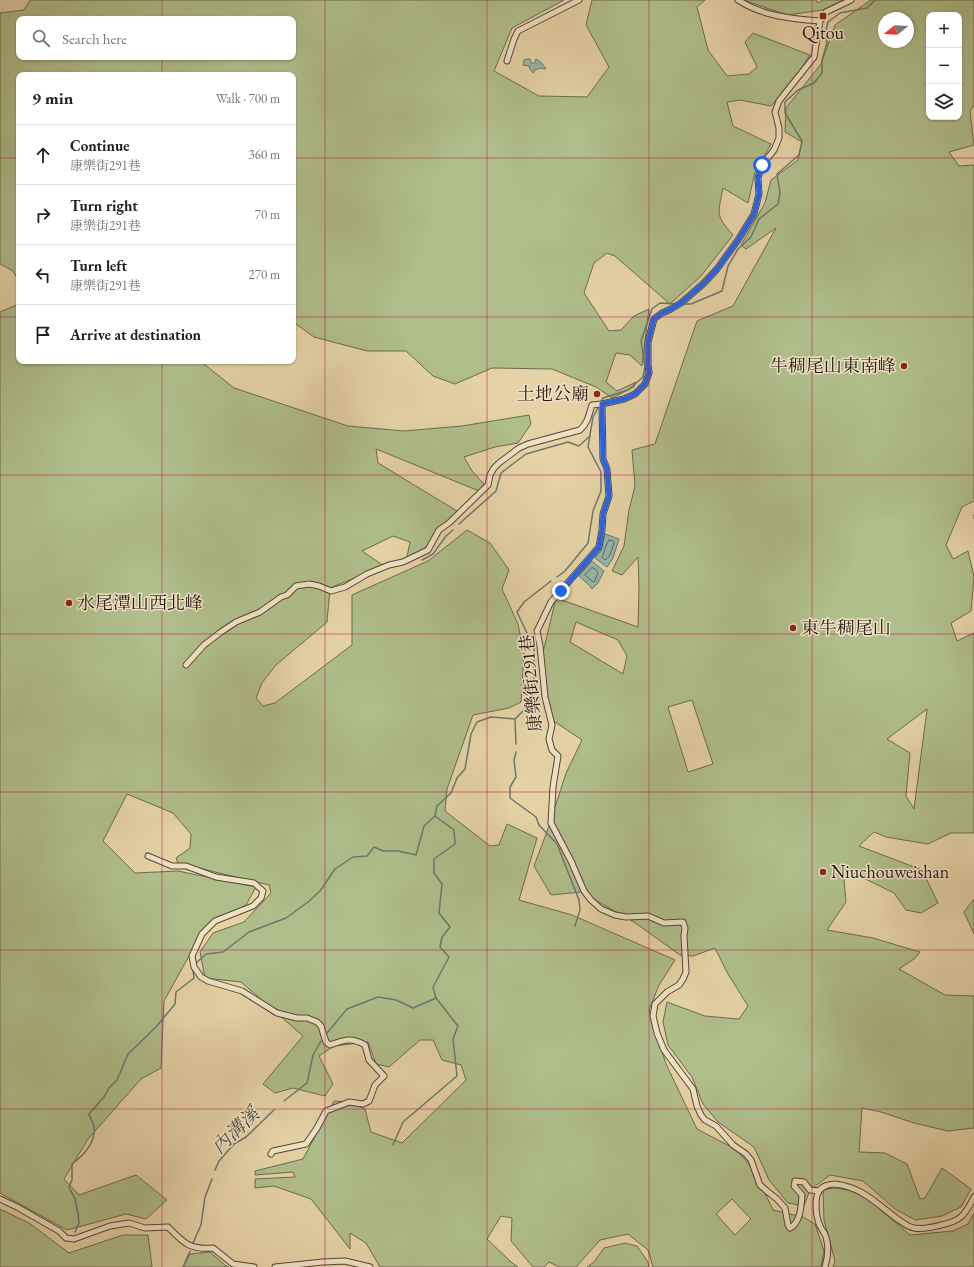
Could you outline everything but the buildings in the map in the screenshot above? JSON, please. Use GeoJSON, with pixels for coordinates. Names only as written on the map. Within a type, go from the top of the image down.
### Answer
{"type":"FeatureCollection","features":[{"type":"Feature","properties":{"kind":"street"},"geometry":{"type":"LineString","coordinates":[[507,61],[518,31],[579,0]]}},
{"type":"Feature","properties":{"kind":"street"},"geometry":{"type":"LineString","coordinates":[[738,0],[752,8],[777,16],[820,21]]}},
{"type":"Feature","properties":{"kind":"street"},"geometry":{"type":"LineString","coordinates":[[186,665],[204,646],[221,632],[236,622],[260,612],[281,596],[287,594],[296,586],[309,584],[320,586],[331,591],[345,587],[367,574],[389,565],[403,562],[428,550],[440,530],[488,485],[490,475],[499,463],[519,448],[528,444],[580,430],[588,418],[592,405],[624,399],[635,394],[645,384],[649,373],[648,342],[654,319],[681,303],[712,274],[738,240],[754,214],[759,194],[758,178],[762,165],[774,150],[779,138],[779,128],[775,112],[779,101],[814,57],[820,21],[826,12],[851,0]]}},
{"type":"Feature","properties":{"kind":"street","name":"康樂街291巷"},"geometry":{"type":"LineString","coordinates":[[602,404],[603,459],[607,469],[609,496],[603,514],[599,547],[551,602],[537,631],[545,697],[552,725],[549,739],[552,750],[558,756],[551,823],[571,861],[584,891],[601,909],[626,916],[648,916],[664,923],[683,922],[685,926],[684,936],[686,972],[679,985],[667,992],[655,1004],[653,1016],[664,1050],[693,1089],[696,1106],[700,1115],[716,1126],[729,1142],[746,1154],[751,1160],[760,1185],[778,1199],[785,1208],[788,1226],[790,1228],[794,1226],[801,1210],[802,1195],[794,1186],[795,1181],[804,1182],[810,1190],[819,1191]]}},
{"type":"Feature","properties":{"kind":"street"},"geometry":{"type":"LineString","coordinates":[[148,856],[172,866],[186,866],[216,877],[254,883],[263,890],[262,898],[253,906],[215,921],[202,934],[192,956],[194,967],[201,977],[208,981],[242,991],[277,1013],[297,1018],[308,1018],[317,1022],[321,1026],[326,1042],[330,1045],[346,1040],[358,1041],[365,1045],[369,1060],[384,1076],[375,1085],[369,1101],[363,1104],[349,1102],[326,1110],[317,1128],[306,1144],[273,1151],[271,1154]]}},
{"type":"Feature","properties":{"kind":"street"},"geometry":{"type":"LineString","coordinates":[[825,1267],[828,1252],[826,1235],[820,1225],[817,1213],[817,1200],[820,1189],[830,1184],[842,1185],[862,1192],[906,1225],[920,1229],[957,1220],[964,1216],[974,1197]]}},
{"type":"Feature","properties":{"kind":"street"},"geometry":{"type":"LineString","coordinates":[[0,1199],[59,1231],[66,1238],[74,1239],[110,1226],[129,1224],[145,1228],[168,1227],[189,1246],[203,1249],[213,1248],[233,1264],[254,1267]]}},
{"type":"Feature","properties":{"kind":"street"},"geometry":{"type":"LineString","coordinates":[[275,1267],[345,1261],[370,1267]]}},
{"type":"Feature","properties":{"kind":"green space"},"geometry":{"type":"Polygon","coordinates":[[[30,0],[564,0],[512,28],[494,71],[539,96],[587,97],[609,67],[586,25],[592,0],[705,0],[697,7],[708,50],[727,76],[749,74],[757,67],[745,42],[753,33],[810,55],[790,85],[771,106],[740,100],[727,102],[733,126],[771,144],[755,172],[748,203],[723,188],[719,214],[723,223],[733,235],[701,276],[670,304],[615,256],[607,253],[594,263],[584,293],[609,331],[621,330],[634,316],[649,309],[642,366],[630,355],[616,353],[606,382],[617,391],[636,382],[634,387],[612,398],[596,387],[552,369],[492,368],[455,384],[433,376],[406,351],[367,351],[314,337],[296,324],[296,72],[16,72],[16,276],[13,271],[0,264],[0,13],[24,10],[30,0]]]}},
{"type":"Feature","properties":{"kind":"green space"},"geometry":{"type":"Polygon","coordinates":[[[743,0],[816,0],[818,3],[822,0],[843,0],[823,10],[787,15],[743,0]]]}},
{"type":"Feature","properties":{"kind":"green space"},"geometry":{"type":"Polygon","coordinates":[[[870,0],[974,0],[974,105],[970,111],[974,145],[949,152],[959,166],[974,165],[974,501],[962,507],[946,545],[953,559],[968,551],[974,577],[971,611],[951,623],[957,641],[974,633],[974,833],[951,833],[928,844],[886,837],[874,832],[859,846],[922,870],[938,903],[921,913],[906,910],[894,893],[843,868],[846,902],[827,930],[873,938],[920,952],[914,959],[899,969],[945,995],[974,996],[974,1128],[948,1131],[862,1108],[859,1152],[885,1153],[907,1164],[920,1199],[925,1198],[942,1168],[971,1189],[961,1207],[942,1216],[915,1220],[895,1209],[863,1181],[830,1175],[810,1190],[804,1206],[788,1203],[769,1180],[754,1147],[718,1122],[703,1104],[692,1077],[668,1045],[663,1022],[667,1002],[705,1016],[739,1019],[748,1006],[728,974],[715,948],[693,956],[680,955],[634,922],[581,892],[551,895],[534,866],[566,773],[582,740],[549,718],[540,665],[556,598],[638,627],[638,557],[622,575],[612,571],[624,546],[629,510],[635,486],[632,450],[655,444],[697,321],[733,306],[776,228],[746,249],[741,245],[765,203],[771,180],[798,160],[802,142],[785,132],[786,108],[821,64],[835,25],[870,0]],[[576,622],[570,642],[623,674],[627,656],[618,640],[576,622]],[[692,700],[668,707],[688,772],[713,764],[692,700]],[[927,709],[887,739],[910,753],[906,796],[914,809],[927,709]]]}},
{"type":"Feature","properties":{"kind":"green space"},"geometry":{"type":"Polygon","coordinates":[[[16,305],[16,364],[204,364],[234,388],[348,426],[404,431],[462,426],[529,415],[531,424],[518,443],[495,447],[464,457],[472,471],[484,484],[479,491],[376,449],[378,463],[457,511],[422,552],[407,557],[410,542],[393,536],[362,551],[384,566],[330,588],[327,622],[276,665],[262,683],[256,698],[263,706],[275,703],[352,645],[352,595],[428,561],[467,530],[490,543],[509,570],[502,589],[518,624],[524,654],[521,702],[509,708],[473,715],[447,789],[445,811],[490,846],[499,845],[507,824],[537,838],[519,900],[572,915],[675,960],[659,985],[649,1010],[666,1064],[697,1129],[737,1150],[755,1172],[773,1210],[803,1217],[815,1224],[824,1251],[821,1267],[653,1267],[648,1250],[628,1234],[600,1240],[576,1267],[559,1267],[549,1262],[544,1267],[533,1267],[511,1241],[512,1218],[501,1216],[487,1239],[518,1267],[380,1267],[366,1243],[350,1233],[350,1249],[311,1199],[274,1186],[255,1188],[255,1179],[295,1177],[293,1172],[255,1175],[255,1171],[303,1159],[334,1101],[348,1102],[365,1109],[371,1132],[402,1143],[466,1080],[461,1065],[442,1060],[433,1040],[420,1040],[389,1067],[376,1064],[368,1042],[334,1046],[319,1056],[333,1084],[325,1096],[293,1088],[275,1093],[263,1084],[303,1036],[241,982],[205,978],[200,952],[213,933],[244,922],[271,893],[269,885],[178,863],[176,858],[190,848],[191,834],[173,813],[127,794],[103,841],[135,873],[178,871],[256,887],[246,905],[204,929],[164,1001],[161,1068],[141,1079],[88,1139],[64,1179],[79,1195],[136,1175],[167,1200],[146,1219],[126,1214],[67,1230],[0,1193],[0,312],[16,305]],[[732,1199],[716,1214],[735,1235],[751,1219],[732,1199]]]}},
{"type":"Feature","properties":{"kind":"green space"},"geometry":{"type":"Polygon","coordinates":[[[974,899],[974,934],[964,912],[974,899]]]}},
{"type":"Feature","properties":{"kind":"green space"},"geometry":{"type":"Polygon","coordinates":[[[834,1188],[849,1190],[868,1199],[910,1235],[953,1231],[968,1224],[974,1213],[974,1267],[833,1267],[835,1261],[824,1220],[823,1190],[834,1188]]]}},
{"type":"Feature","properties":{"kind":"green space"},"geometry":{"type":"Polygon","coordinates":[[[0,1209],[29,1223],[69,1253],[123,1235],[148,1235],[152,1267],[0,1267],[0,1209]]]}},
{"type":"Feature","properties":{"kind":"green space"},"geometry":{"type":"Polygon","coordinates":[[[625,1243],[637,1246],[648,1262],[649,1267],[587,1267],[594,1262],[604,1248],[625,1243]]]}},
{"type":"Feature","properties":{"kind":"green space"},"geometry":{"type":"Polygon","coordinates":[[[210,1252],[229,1267],[183,1267],[190,1254],[210,1252]]]}},
{"type":"Feature","properties":{"kind":"water"},"geometry":{"type":"Polygon","coordinates":[[[530,59],[531,63],[535,63],[536,59],[542,63],[546,69],[540,68],[535,70],[533,73],[529,66],[523,65],[524,60],[530,59]]]}},
{"type":"Feature","properties":{"kind":"water"},"geometry":{"type":"Polygon","coordinates":[[[605,534],[619,539],[613,558],[607,567],[595,558],[601,551],[605,534]]]}},
{"type":"Feature","properties":{"kind":"water"},"geometry":{"type":"Polygon","coordinates":[[[592,561],[604,571],[598,583],[592,589],[579,576],[592,561]]]}},
{"type":"Feature","properties":{"kind":"waterway","name":"內溝溪"},"geometry":{"type":"LineString","coordinates":[[682,304],[691,304],[722,291],[728,266],[738,249],[751,237],[759,219],[778,204],[780,193],[777,174],[799,155],[802,141],[785,113],[785,102],[798,90],[814,83],[822,73],[822,60],[827,43],[826,30],[828,22],[840,13],[867,8],[875,0]]}},
{"type":"Feature","properties":{"kind":"waterway","name":"內溝溪"},"geometry":{"type":"LineString","coordinates":[[602,400],[603,398],[628,390],[643,377],[645,367],[641,341],[652,309],[660,303],[675,304]]}},
{"type":"Feature","properties":{"kind":"waterway","name":"內溝溪"},"geometry":{"type":"LineString","coordinates":[[557,577],[565,571],[588,543],[593,511],[601,491],[601,472],[588,447],[593,417],[598,408]]}},
{"type":"Feature","properties":{"kind":"waterway"},"geometry":{"type":"LineString","coordinates":[[459,524],[496,491],[501,473],[526,454],[568,442],[579,446],[590,436]]}},
{"type":"Feature","properties":{"kind":"waterway"},"geometry":{"type":"LineString","coordinates":[[422,560],[433,554],[446,536],[453,530]]}},
{"type":"Feature","properties":{"kind":"waterway","name":"內溝溪"},"geometry":{"type":"LineString","coordinates":[[393,1145],[403,1122],[457,1076],[453,1039],[458,1026],[436,998],[433,987],[449,957],[440,947],[442,937],[450,927],[439,913],[442,884],[434,873],[434,859],[455,844],[454,830],[435,816],[437,806],[451,793],[457,778],[465,769],[471,734],[477,722],[491,717],[515,719],[534,700],[534,648],[517,612],[524,602],[551,581]]}},
{"type":"Feature","properties":{"kind":"waterway"},"geometry":{"type":"LineString","coordinates":[[515,720],[516,744]]}},
{"type":"Feature","properties":{"kind":"waterway"},"geometry":{"type":"LineString","coordinates":[[516,752],[514,760],[516,777],[510,787],[510,798],[536,817],[539,825],[557,844],[579,900],[580,910],[575,926]]}},
{"type":"Feature","properties":{"kind":"waterway"},"geometry":{"type":"LineString","coordinates":[[196,963],[206,954],[223,952],[249,932],[286,918],[320,891],[335,869],[353,857],[367,856],[374,847],[383,851],[398,851],[416,855],[424,826],[435,816]]}},
{"type":"Feature","properties":{"kind":"waterway"},"geometry":{"type":"LineString","coordinates":[[75,1232],[79,1223],[78,1213],[75,1199],[69,1187],[72,1180],[72,1164],[85,1153],[93,1138],[94,1126],[89,1114],[117,1080],[128,1054],[156,1027],[175,1004],[176,992],[194,978],[193,970]]}},
{"type":"Feature","properties":{"kind":"waterway","name":"內溝溪"},"geometry":{"type":"LineString","coordinates":[[327,1033],[347,1009],[378,997],[396,1000],[413,1008],[436,998]]}},
{"type":"Feature","properties":{"kind":"waterway","name":"內溝溪"},"geometry":{"type":"LineString","coordinates":[[284,1101],[307,1083],[313,1055],[321,1041]]}},
{"type":"Feature","properties":{"kind":"waterway","name":"內溝溪"},"geometry":{"type":"LineString","coordinates":[[215,1170],[219,1161],[234,1144],[246,1137],[274,1110]]}},
{"type":"Feature","properties":{"kind":"waterway","name":"內溝溪"},"geometry":{"type":"LineString","coordinates":[[193,1243],[201,1225],[205,1197],[212,1179]]}},
{"type":"Feature","properties":{"kind":"waterway","name":"內溝溪"},"geometry":{"type":"LineString","coordinates":[[183,1267],[190,1251]]}},
{"type":"Feature","properties":{"kind":"place","name":"Qitou"},"geometry":{"type":"Point","coordinates":[823,16]}},
{"type":"Feature","properties":{"kind":"place","name":"牛稠尾山東南峰"},"geometry":{"type":"Point","coordinates":[904,366]}},
{"type":"Feature","properties":{"kind":"place","name":"土地公廟"},"geometry":{"type":"Point","coordinates":[597,394]}},
{"type":"Feature","properties":{"kind":"place","name":"水尾潭山西北峰"},"geometry":{"type":"Point","coordinates":[69,603]}},
{"type":"Feature","properties":{"kind":"place","name":"東牛稠尾山"},"geometry":{"type":"Point","coordinates":[793,628]}},
{"type":"Feature","properties":{"kind":"place","name":"Niuchouweishan"},"geometry":{"type":"Point","coordinates":[823,872]}},
{"type":"Feature","properties":{"kind":"route"},"geometry":{"type":"LineString","coordinates":[[561,591],[599,547],[603,514],[609,496],[607,469],[603,459],[602,404],[624,399],[635,394],[645,384],[649,373],[648,342],[654,319],[681,303],[703,284],[717,269],[738,240],[754,214],[759,194],[758,178],[762,165]]}}]}
